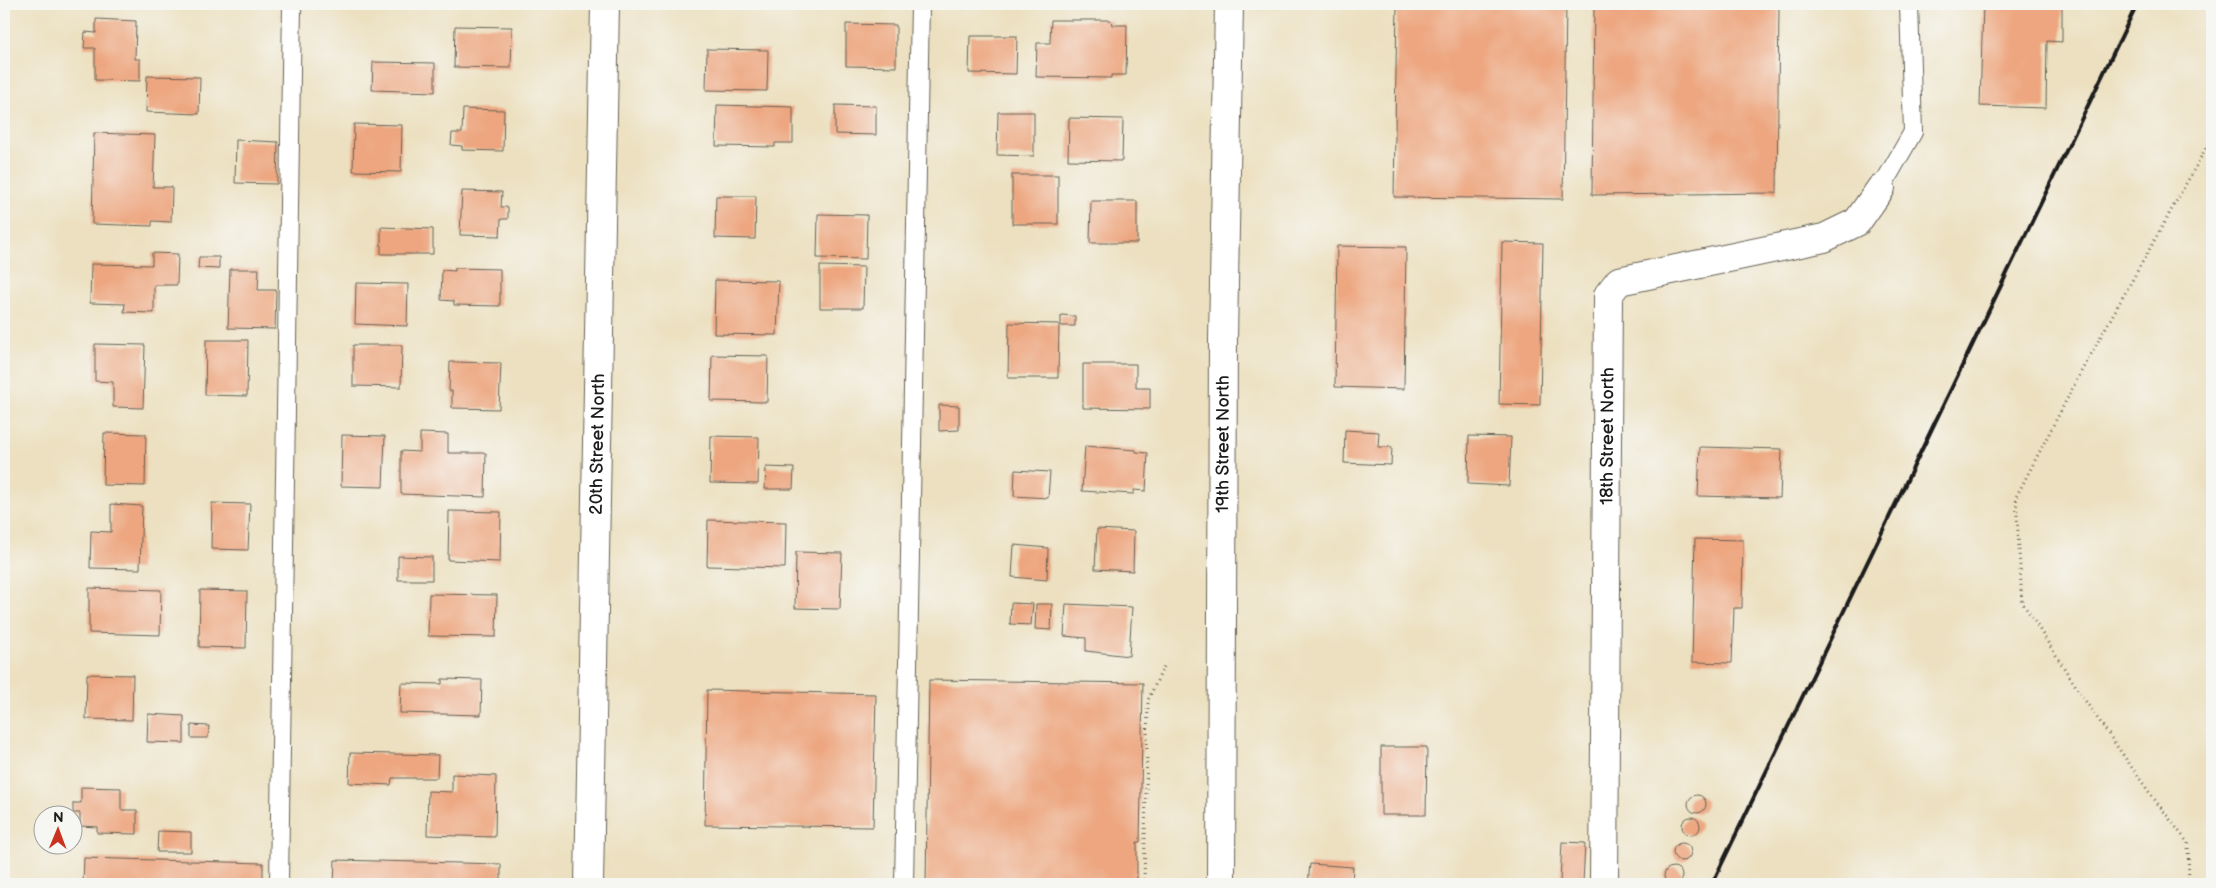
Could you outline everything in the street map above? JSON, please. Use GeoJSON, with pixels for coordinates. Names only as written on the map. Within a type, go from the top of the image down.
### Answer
{"type":"FeatureCollection","features":[{"type":"Feature","properties":{"kind":"street","name":"20th Street North"},"geometry":{"type":"LineString","coordinates":[[589,884],[605,4]]}},
{"type":"Feature","properties":{"kind":"street","name":"19th Street North"},"geometry":{"type":"LineString","coordinates":[[1221,884],[1223,340],[1229,4]]}},
{"type":"Feature","properties":{"kind":"street","name":"18th Street North"},"geometry":{"type":"LineString","coordinates":[[1604,884],[1608,296],[1619,281],[1824,238],[1857,222],[1882,188]]}},
{"type":"Feature","properties":{"kind":"lane"},"geometry":{"type":"LineString","coordinates":[[279,884],[292,4]]}},
{"type":"Feature","properties":{"kind":"lane"},"geometry":{"type":"LineString","coordinates":[[904,884],[920,4]]}},
{"type":"Feature","properties":{"kind":"lane"},"geometry":{"type":"LineString","coordinates":[[1882,188],[1913,132],[1909,4]]}},
{"type":"Feature","properties":{"kind":"path"},"geometry":{"type":"LineString","coordinates":[[2189,884],[2188,843],[2149,792],[2084,699],[2022,602],[2016,497],[2081,372],[2206,148],[2212,142]]}},
{"type":"Feature","properties":{"kind":"path"},"geometry":{"type":"LineString","coordinates":[[1144,884],[1148,700],[1165,664]]}},
{"type":"Feature","properties":{"kind":"building"},"geometry":{"type":"Polygon","coordinates":[[[1397,4],[1566,4],[1563,199],[1394,197],[1397,4]]]}},
{"type":"Feature","properties":{"kind":"building"},"geometry":{"type":"Polygon","coordinates":[[[1594,4],[1779,4],[1777,193],[1592,195],[1594,4]]]}},
{"type":"Feature","properties":{"kind":"building"},"geometry":{"type":"Polygon","coordinates":[[[1983,4],[2062,5],[2062,42],[2047,41],[2046,108],[1980,106],[1983,4]]]}},
{"type":"Feature","properties":{"kind":"building"},"geometry":{"type":"Polygon","coordinates":[[[96,19],[136,21],[135,59],[140,59],[140,81],[95,80],[95,48],[84,48],[85,32],[96,33],[96,19]]]}},
{"type":"Feature","properties":{"kind":"building"},"geometry":{"type":"Polygon","coordinates":[[[1051,20],[1111,20],[1112,25],[1127,25],[1126,75],[1111,75],[1111,78],[1036,77],[1037,43],[1050,43],[1051,20]]]}},
{"type":"Feature","properties":{"kind":"building"},"geometry":{"type":"Polygon","coordinates":[[[846,24],[896,25],[896,67],[846,66],[846,24]]]}},
{"type":"Feature","properties":{"kind":"building"},"geometry":{"type":"Polygon","coordinates":[[[455,26],[512,27],[511,68],[454,67],[455,26]]]}},
{"type":"Feature","properties":{"kind":"building"},"geometry":{"type":"Polygon","coordinates":[[[970,36],[1017,36],[1016,74],[969,73],[970,36]]]}},
{"type":"Feature","properties":{"kind":"building"},"geometry":{"type":"Polygon","coordinates":[[[707,49],[768,50],[767,91],[706,90],[707,49]]]}},
{"type":"Feature","properties":{"kind":"building"},"geometry":{"type":"Polygon","coordinates":[[[373,62],[435,63],[435,92],[372,90],[373,62]]]}},
{"type":"Feature","properties":{"kind":"building"},"geometry":{"type":"Polygon","coordinates":[[[147,76],[200,77],[199,114],[146,112],[147,76]]]}},
{"type":"Feature","properties":{"kind":"building"},"geometry":{"type":"Polygon","coordinates":[[[717,105],[793,107],[793,143],[775,143],[775,147],[716,146],[717,105]]]}},
{"type":"Feature","properties":{"kind":"building"},"geometry":{"type":"Polygon","coordinates":[[[835,105],[876,106],[876,135],[835,134],[835,105]]]}},
{"type":"Feature","properties":{"kind":"building"},"geometry":{"type":"Polygon","coordinates":[[[463,109],[504,110],[503,151],[462,150],[462,146],[451,145],[452,133],[462,133],[463,109]]]}},
{"type":"Feature","properties":{"kind":"building"},"geometry":{"type":"Polygon","coordinates":[[[998,112],[1034,112],[1034,156],[997,155],[998,112]]]}},
{"type":"Feature","properties":{"kind":"building"},"geometry":{"type":"Polygon","coordinates":[[[1069,118],[1123,119],[1122,161],[1068,160],[1069,118]]]}},
{"type":"Feature","properties":{"kind":"building"},"geometry":{"type":"Polygon","coordinates":[[[354,124],[402,125],[401,172],[353,171],[354,124]]]}},
{"type":"Feature","properties":{"kind":"building"},"geometry":{"type":"Polygon","coordinates":[[[94,133],[155,135],[153,187],[172,187],[171,222],[152,221],[152,226],[92,224],[94,133]]]}},
{"type":"Feature","properties":{"kind":"building"},"geometry":{"type":"Polygon","coordinates":[[[236,140],[278,142],[277,184],[235,183],[236,140]]]}},
{"type":"Feature","properties":{"kind":"building"},"geometry":{"type":"Polygon","coordinates":[[[1012,175],[1058,175],[1058,224],[1012,224],[1012,175]]]}},
{"type":"Feature","properties":{"kind":"building"},"geometry":{"type":"Polygon","coordinates":[[[462,191],[502,192],[501,207],[508,207],[508,219],[501,219],[500,236],[460,235],[462,191]]]}},
{"type":"Feature","properties":{"kind":"building"},"geometry":{"type":"Polygon","coordinates":[[[716,196],[756,196],[755,239],[715,238],[716,196]]]}},
{"type":"Feature","properties":{"kind":"building"},"geometry":{"type":"Polygon","coordinates":[[[1091,201],[1137,201],[1137,243],[1090,243],[1091,201]]]}},
{"type":"Feature","properties":{"kind":"building"},"geometry":{"type":"Polygon","coordinates":[[[818,214],[867,215],[866,259],[817,258],[818,214]]]}},
{"type":"Feature","properties":{"kind":"building"},"geometry":{"type":"Polygon","coordinates":[[[381,227],[433,229],[433,254],[381,254],[381,227]]]}},
{"type":"Feature","properties":{"kind":"building"},"geometry":{"type":"Polygon","coordinates":[[[1502,242],[1543,243],[1540,405],[1499,404],[1502,242]]]}},
{"type":"Feature","properties":{"kind":"building"},"geometry":{"type":"Polygon","coordinates":[[[1337,246],[1406,247],[1404,389],[1335,387],[1337,246]]]}},
{"type":"Feature","properties":{"kind":"building"},"geometry":{"type":"Polygon","coordinates":[[[152,253],[178,254],[177,285],[154,285],[154,313],[124,312],[125,304],[90,303],[91,264],[152,265],[152,253]]]}},
{"type":"Feature","properties":{"kind":"building"},"geometry":{"type":"Polygon","coordinates":[[[199,257],[219,257],[219,269],[198,268],[199,257]]]}},
{"type":"Feature","properties":{"kind":"building"},"geometry":{"type":"Polygon","coordinates":[[[820,266],[864,267],[863,308],[820,308],[820,266]]]}},
{"type":"Feature","properties":{"kind":"building"},"geometry":{"type":"Polygon","coordinates":[[[455,268],[500,269],[500,306],[454,305],[454,301],[441,300],[442,270],[455,271],[455,268]]]}},
{"type":"Feature","properties":{"kind":"building"},"geometry":{"type":"Polygon","coordinates":[[[230,269],[259,269],[258,290],[276,290],[275,329],[228,328],[230,269]]]}},
{"type":"Feature","properties":{"kind":"building"},"geometry":{"type":"Polygon","coordinates":[[[715,280],[779,281],[777,335],[714,334],[715,280]]]}},
{"type":"Feature","properties":{"kind":"building"},"geometry":{"type":"Polygon","coordinates":[[[356,283],[408,284],[407,326],[355,324],[356,283]]]}},
{"type":"Feature","properties":{"kind":"building"},"geometry":{"type":"Polygon","coordinates":[[[1061,315],[1075,316],[1075,326],[1061,326],[1061,315]]]}},
{"type":"Feature","properties":{"kind":"building"},"geometry":{"type":"Polygon","coordinates":[[[1009,323],[1059,324],[1058,378],[1008,378],[1009,323]]]}},
{"type":"Feature","properties":{"kind":"building"},"geometry":{"type":"Polygon","coordinates":[[[206,340],[248,340],[247,396],[205,395],[206,340]]]}},
{"type":"Feature","properties":{"kind":"building"},"geometry":{"type":"Polygon","coordinates":[[[95,344],[145,345],[143,408],[113,407],[113,382],[95,381],[95,344]]]}},
{"type":"Feature","properties":{"kind":"building"},"geometry":{"type":"Polygon","coordinates":[[[353,345],[402,345],[401,387],[353,386],[353,345]]]}},
{"type":"Feature","properties":{"kind":"building"},"geometry":{"type":"Polygon","coordinates":[[[712,355],[768,356],[767,402],[711,401],[712,355]]]}},
{"type":"Feature","properties":{"kind":"building"},"geometry":{"type":"Polygon","coordinates":[[[450,362],[501,363],[499,409],[452,408],[452,391],[449,391],[450,362]]]}},
{"type":"Feature","properties":{"kind":"building"},"geometry":{"type":"Polygon","coordinates":[[[1083,364],[1136,364],[1136,388],[1150,388],[1150,409],[1083,408],[1083,364]]]}},
{"type":"Feature","properties":{"kind":"building"},"geometry":{"type":"Polygon","coordinates":[[[939,405],[959,406],[959,430],[939,431],[939,405]]]}},
{"type":"Feature","properties":{"kind":"building"},"geometry":{"type":"Polygon","coordinates":[[[1345,430],[1379,432],[1378,447],[1392,447],[1391,465],[1344,463],[1345,430]]]}},
{"type":"Feature","properties":{"kind":"building"},"geometry":{"type":"Polygon","coordinates":[[[104,433],[146,434],[145,486],[103,485],[104,433]]]}},
{"type":"Feature","properties":{"kind":"building"},"geometry":{"type":"Polygon","coordinates":[[[420,433],[448,434],[448,453],[486,453],[485,497],[401,494],[401,451],[420,452],[420,433]]]}},
{"type":"Feature","properties":{"kind":"building"},"geometry":{"type":"Polygon","coordinates":[[[342,435],[385,436],[383,487],[341,486],[342,435]]]}},
{"type":"Feature","properties":{"kind":"building"},"geometry":{"type":"Polygon","coordinates":[[[711,436],[759,437],[758,484],[710,483],[711,436]]]}},
{"type":"Feature","properties":{"kind":"building"},"geometry":{"type":"Polygon","coordinates":[[[1469,436],[1511,437],[1509,486],[1468,484],[1469,436]]]}},
{"type":"Feature","properties":{"kind":"building"},"geometry":{"type":"Polygon","coordinates":[[[1085,446],[1136,450],[1136,452],[1148,453],[1146,491],[1134,490],[1134,494],[1082,491],[1085,446]]]}},
{"type":"Feature","properties":{"kind":"building"},"geometry":{"type":"Polygon","coordinates":[[[1700,447],[1782,449],[1780,498],[1698,496],[1700,447]]]}},
{"type":"Feature","properties":{"kind":"building"},"geometry":{"type":"Polygon","coordinates":[[[766,467],[794,468],[793,489],[765,489],[766,467]]]}},
{"type":"Feature","properties":{"kind":"building"},"geometry":{"type":"Polygon","coordinates":[[[1015,470],[1050,472],[1048,498],[1014,496],[1015,470]]]}},
{"type":"Feature","properties":{"kind":"building"},"geometry":{"type":"Polygon","coordinates":[[[212,503],[250,504],[248,550],[211,549],[212,503]]]}},
{"type":"Feature","properties":{"kind":"building"},"geometry":{"type":"Polygon","coordinates":[[[111,504],[142,506],[140,569],[90,568],[91,531],[111,532],[111,504]]]}},
{"type":"Feature","properties":{"kind":"building"},"geometry":{"type":"Polygon","coordinates":[[[449,511],[501,512],[500,562],[448,560],[449,511]]]}},
{"type":"Feature","properties":{"kind":"building"},"geometry":{"type":"Polygon","coordinates":[[[708,520],[786,522],[785,568],[707,566],[708,520]]]}},
{"type":"Feature","properties":{"kind":"building"},"geometry":{"type":"Polygon","coordinates":[[[1097,529],[1134,531],[1133,571],[1095,569],[1097,529]]]}},
{"type":"Feature","properties":{"kind":"building"},"geometry":{"type":"Polygon","coordinates":[[[1695,539],[1743,540],[1742,608],[1734,608],[1732,663],[1692,662],[1695,539]]]}},
{"type":"Feature","properties":{"kind":"building"},"geometry":{"type":"Polygon","coordinates":[[[1014,545],[1048,548],[1047,580],[1012,577],[1014,545]]]}},
{"type":"Feature","properties":{"kind":"building"},"geometry":{"type":"Polygon","coordinates":[[[796,552],[842,553],[840,609],[795,608],[796,552]]]}},
{"type":"Feature","properties":{"kind":"building"},"geometry":{"type":"Polygon","coordinates":[[[398,556],[432,557],[432,580],[398,580],[398,556]]]}},
{"type":"Feature","properties":{"kind":"building"},"geometry":{"type":"Polygon","coordinates":[[[89,588],[161,590],[160,635],[89,633],[89,588]]]}},
{"type":"Feature","properties":{"kind":"building"},"geometry":{"type":"Polygon","coordinates":[[[200,590],[247,591],[246,648],[199,647],[200,590]]]}},
{"type":"Feature","properties":{"kind":"building"},"geometry":{"type":"Polygon","coordinates":[[[429,594],[497,595],[496,637],[428,636],[429,594]]]}},
{"type":"Feature","properties":{"kind":"building"},"geometry":{"type":"Polygon","coordinates":[[[1011,603],[1033,604],[1031,625],[1010,624],[1011,603]]]}},
{"type":"Feature","properties":{"kind":"building"},"geometry":{"type":"Polygon","coordinates":[[[1036,604],[1052,604],[1051,630],[1035,629],[1036,604]]]}},
{"type":"Feature","properties":{"kind":"building"},"geometry":{"type":"Polygon","coordinates":[[[1066,604],[1132,607],[1129,656],[1086,651],[1086,638],[1064,636],[1066,604]]]}},
{"type":"Feature","properties":{"kind":"building"},"geometry":{"type":"Polygon","coordinates":[[[87,674],[133,675],[132,720],[86,719],[87,674]]]}},
{"type":"Feature","properties":{"kind":"building"},"geometry":{"type":"Polygon","coordinates":[[[442,679],[482,680],[481,715],[400,713],[401,683],[442,684],[442,679]]]}},
{"type":"Feature","properties":{"kind":"building"},"geometry":{"type":"Polygon","coordinates":[[[929,680],[1143,683],[1140,842],[1137,842],[1137,884],[926,884],[929,680]]]}},
{"type":"Feature","properties":{"kind":"building"},"geometry":{"type":"Polygon","coordinates":[[[707,690],[876,694],[873,827],[705,825],[707,690]]]}},
{"type":"Feature","properties":{"kind":"building"},"geometry":{"type":"Polygon","coordinates":[[[148,714],[184,716],[184,743],[147,742],[148,714]]]}},
{"type":"Feature","properties":{"kind":"building"},"geometry":{"type":"Polygon","coordinates":[[[191,725],[209,726],[208,738],[191,738],[191,725]]]}},
{"type":"Feature","properties":{"kind":"building"},"geometry":{"type":"Polygon","coordinates":[[[1381,747],[1427,747],[1426,815],[1381,815],[1381,747]]]}},
{"type":"Feature","properties":{"kind":"building"},"geometry":{"type":"Polygon","coordinates":[[[350,753],[438,755],[437,778],[392,778],[391,785],[349,783],[350,753]]]}},
{"type":"Feature","properties":{"kind":"building"},"geometry":{"type":"Polygon","coordinates":[[[452,774],[496,776],[495,837],[427,835],[428,791],[452,792],[452,774]]]}},
{"type":"Feature","properties":{"kind":"building"},"geometry":{"type":"Polygon","coordinates":[[[81,787],[121,788],[121,810],[137,810],[137,834],[97,833],[97,827],[82,826],[82,806],[73,806],[73,803],[81,803],[81,787]]]}},
{"type":"Feature","properties":{"kind":"building"},"geometry":{"type":"Polygon","coordinates":[[[1693,795],[1701,795],[1706,800],[1704,811],[1693,813],[1688,808],[1688,800],[1693,795]]]}},
{"type":"Feature","properties":{"kind":"building"},"geometry":{"type":"Polygon","coordinates":[[[1687,817],[1695,817],[1700,822],[1698,833],[1687,835],[1682,830],[1682,822],[1687,817]]]}},
{"type":"Feature","properties":{"kind":"building"},"geometry":{"type":"Polygon","coordinates":[[[158,831],[191,832],[191,852],[157,852],[158,831]]]}},
{"type":"Feature","properties":{"kind":"building"},"geometry":{"type":"Polygon","coordinates":[[[1562,842],[1585,843],[1583,883],[1560,882],[1562,842]]]}},
{"type":"Feature","properties":{"kind":"building"},"geometry":{"type":"Polygon","coordinates":[[[1678,843],[1686,843],[1691,848],[1689,859],[1678,861],[1673,856],[1673,848],[1678,843]]]}},
{"type":"Feature","properties":{"kind":"building"},"geometry":{"type":"Polygon","coordinates":[[[84,858],[263,863],[263,884],[83,884],[84,858]]]}},
{"type":"Feature","properties":{"kind":"building"},"geometry":{"type":"Polygon","coordinates":[[[335,860],[501,864],[501,884],[334,884],[335,860]]]}},
{"type":"Feature","properties":{"kind":"building"},"geometry":{"type":"Polygon","coordinates":[[[1310,864],[1353,867],[1352,884],[1308,884],[1310,864]]]}},
{"type":"Feature","properties":{"kind":"building"},"geometry":{"type":"Polygon","coordinates":[[[1673,867],[1679,870],[1682,876],[1679,882],[1673,885],[1667,882],[1664,876],[1667,870],[1673,867]]]}},
{"type":"Feature","properties":{"kind":"railway"},"geometry":{"type":"LineString","coordinates":[[1712,884],[2137,4]]}}]}
